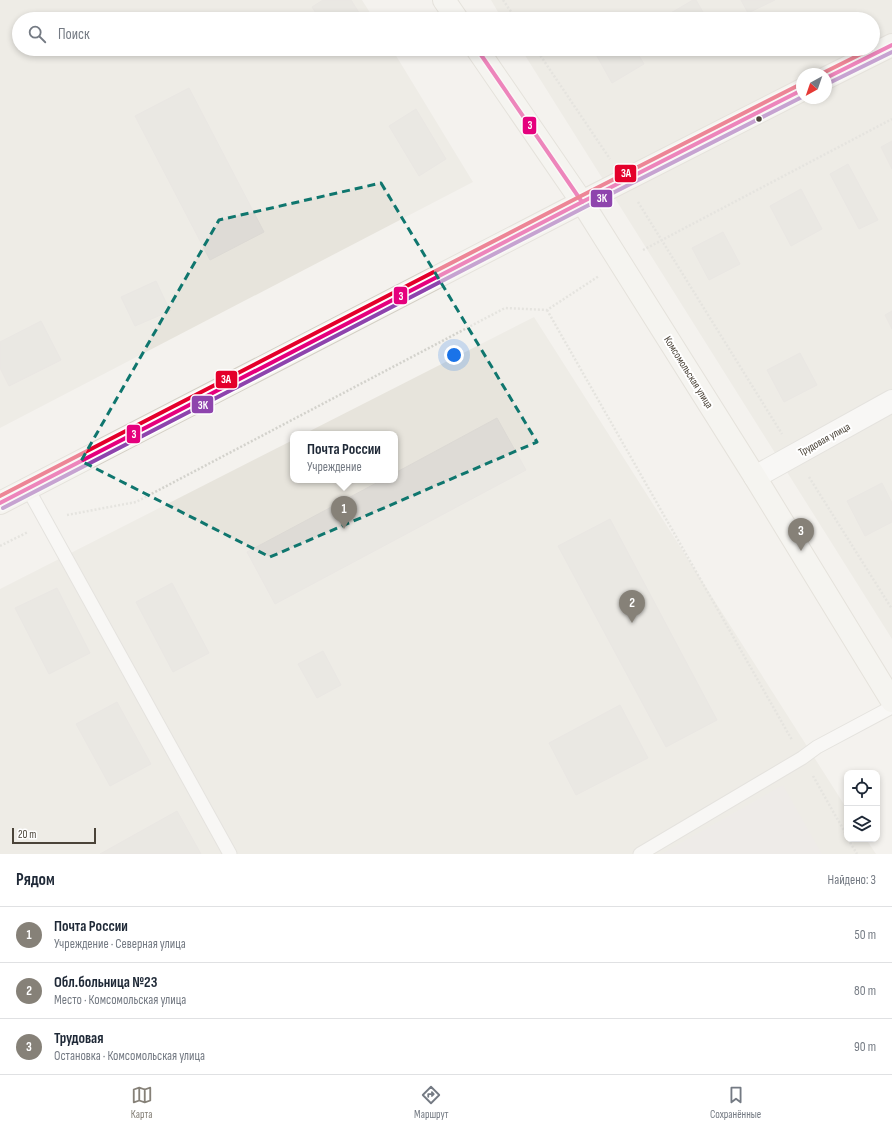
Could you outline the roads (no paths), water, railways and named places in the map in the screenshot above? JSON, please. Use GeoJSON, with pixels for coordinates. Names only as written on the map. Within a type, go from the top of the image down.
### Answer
{"type":"FeatureCollection","features":[{"type":"Feature","properties":{"kind":"street"},"geometry":{"type":"LineString","coordinates":[[444,0],[452,12]]}},
{"type":"Feature","properties":{"kind":"street"},"geometry":{"type":"LineString","coordinates":[[880,51],[892,45]]}},
{"type":"Feature","properties":{"kind":"street","name":"Комсомольская улица"},"geometry":{"type":"LineString","coordinates":[[482,56],[582,202],[755,476],[892,701]]}},
{"type":"Feature","properties":{"kind":"street"},"geometry":{"type":"LineString","coordinates":[[832,75],[870,56]]}},
{"type":"Feature","properties":{"kind":"street"},"geometry":{"type":"LineString","coordinates":[[0,503],[796,93]]}},
{"type":"Feature","properties":{"kind":"street","name":"Трудовая улица"},"geometry":{"type":"LineString","coordinates":[[755,476],[796,455],[892,401]]}},
{"type":"Feature","properties":{"kind":"lane"},"geometry":{"type":"LineString","coordinates":[[28,489],[230,854]]}},
{"type":"Feature","properties":{"kind":"lane"},"geometry":{"type":"LineString","coordinates":[[640,854],[802,758],[817,747],[892,708]]}},
{"type":"Feature","properties":{"kind":"place","name":"Почта России"},"geometry":{"type":"Point","coordinates":[344,529]}},
{"type":"Feature","properties":{"kind":"place","name":"Трудовая"},"geometry":{"type":"Point","coordinates":[801,551]}},
{"type":"Feature","properties":{"kind":"place","name":"Обл.больница №23"},"geometry":{"type":"Point","coordinates":[632,623]}}]}
